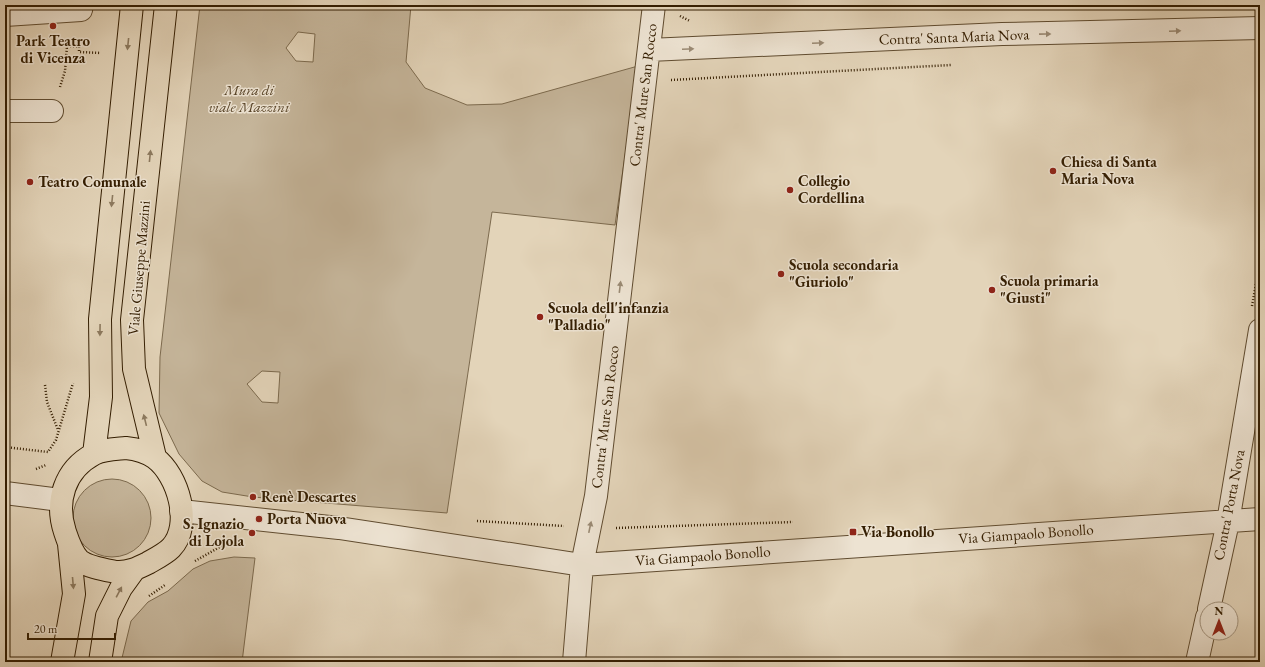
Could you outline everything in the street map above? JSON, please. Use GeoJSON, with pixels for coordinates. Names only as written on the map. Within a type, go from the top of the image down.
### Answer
{"type":"FeatureCollection","features":[{"type":"Feature","properties":{"kind":"main road"},"geometry":{"type":"LineString","coordinates":[[94,454],[101,397],[100,318],[132,5]]}},
{"type":"Feature","properties":{"kind":"main road","name":"Viale Giuseppe Mazzini"},"geometry":{"type":"LineString","coordinates":[[155,458],[134,369],[132,320],[166,5]]}},
{"type":"Feature","properties":{"kind":"main road"},"geometry":{"type":"LineString","coordinates":[[62,662],[74,594],[69,544],[63,526],[60,500],[65,483],[76,469],[94,454],[113,449],[126,448],[138,450],[155,458],[169,474],[181,502],[180,531],[171,548],[152,561],[134,570],[118,572],[89,565],[79,560],[69,544]]}},
{"type":"Feature","properties":{"kind":"main road"},"geometry":{"type":"LineString","coordinates":[[100,662],[107,616],[121,588],[134,570]]}},
{"type":"Feature","properties":{"kind":"street"},"geometry":{"type":"LineString","coordinates":[[5,15],[81,10],[82,5]]}},
{"type":"Feature","properties":{"kind":"street","name":"Contra' Mure San Rocco"},"geometry":{"type":"LineString","coordinates":[[574,662],[582,565],[596,496],[654,5]]}},
{"type":"Feature","properties":{"kind":"street","name":"Contra' Santa Maria Nova"},"geometry":{"type":"LineString","coordinates":[[649,50],[1002,34],[1260,28]]}},
{"type":"Feature","properties":{"kind":"street"},"geometry":{"type":"LineString","coordinates":[[5,111],[52,111]]}},
{"type":"Feature","properties":{"kind":"street","name":"Contra' Porta Nova"},"geometry":{"type":"LineString","coordinates":[[1211,601],[1228,522],[1260,330]]}},
{"type":"Feature","properties":{"kind":"street"},"geometry":{"type":"LineString","coordinates":[[5,493],[60,500]]}},
{"type":"Feature","properties":{"kind":"street","name":"Via Giampaolo Bonollo"},"geometry":{"type":"LineString","coordinates":[[181,511],[339,528],[582,565],[1260,519]]}},
{"type":"Feature","properties":{"kind":"street"},"geometry":{"type":"LineString","coordinates":[[1197,662],[1202,641]]}},
{"type":"Feature","properties":{"kind":"path"},"geometry":{"type":"LineString","coordinates":[[65,71],[67,46],[79,47],[79,52],[108,53]]}},
{"type":"Feature","properties":{"kind":"path"},"geometry":{"type":"LineString","coordinates":[[644,82],[957,64]]}},
{"type":"Feature","properties":{"kind":"path"},"geometry":{"type":"LineString","coordinates":[[1251,308],[1260,261]]}},
{"type":"Feature","properties":{"kind":"path"},"geometry":{"type":"LineString","coordinates":[[5,447],[48,452],[56,440],[74,381]]}},
{"type":"Feature","properties":{"kind":"path"},"geometry":{"type":"LineString","coordinates":[[45,385],[47,402],[59,430]]}},
{"type":"Feature","properties":{"kind":"path"},"geometry":{"type":"LineString","coordinates":[[33,471],[51,461]]}},
{"type":"Feature","properties":{"kind":"path"},"geometry":{"type":"LineString","coordinates":[[474,520],[567,526]]}},
{"type":"Feature","properties":{"kind":"path"},"geometry":{"type":"LineString","coordinates":[[608,528],[797,522]]}},
{"type":"Feature","properties":{"kind":"path"},"geometry":{"type":"LineString","coordinates":[[192,563],[231,540]]}},
{"type":"Feature","properties":{"kind":"path"},"geometry":{"type":"LineString","coordinates":[[144,599],[160,590],[171,580]]}},
{"type":"Feature","properties":{"kind":"green space","name":"Mura di viale Mazzini"},"geometry":{"type":"Polygon","coordinates":[[[200,5],[411,5],[406,62],[425,88],[467,105],[502,104],[638,66],[615,225],[492,212],[447,513],[253,497],[222,492],[202,481],[179,454],[159,413],[160,357],[200,5]],[[298,32],[286,48],[296,61],[313,62],[315,34],[298,32]],[[262,371],[247,384],[262,402],[278,403],[280,372],[262,371]]]}},
{"type":"Feature","properties":{"kind":"green space"},"geometry":{"type":"Polygon","coordinates":[[[104,479],[120,479],[134,485],[145,496],[151,510],[151,526],[145,540],[134,551],[120,557],[104,557],[90,551],[79,540],[73,526],[73,510],[79,496],[90,485],[104,479]]]}},
{"type":"Feature","properties":{"kind":"green space"},"geometry":{"type":"Polygon","coordinates":[[[234,557],[255,558],[242,662],[121,662],[131,621],[148,602],[168,591],[193,569],[210,561],[234,557]]]}},
{"type":"Feature","properties":{"kind":"place","name":"Park Teatro di Vicenza"},"geometry":{"type":"Point","coordinates":[53,26]}},
{"type":"Feature","properties":{"kind":"place","name":"Chiesa di Santa Maria Nova"},"geometry":{"type":"Point","coordinates":[1053,171]}},
{"type":"Feature","properties":{"kind":"place","name":"Teatro Comunale"},"geometry":{"type":"Point","coordinates":[30,182]}},
{"type":"Feature","properties":{"kind":"place","name":"Collegio Cordellina"},"geometry":{"type":"Point","coordinates":[790,190]}},
{"type":"Feature","properties":{"kind":"place","name":"Scuola secondaria \"Giuriolo\""},"geometry":{"type":"Point","coordinates":[781,274]}},
{"type":"Feature","properties":{"kind":"place","name":"Scuola primaria \"Giusti\""},"geometry":{"type":"Point","coordinates":[992,290]}},
{"type":"Feature","properties":{"kind":"place","name":"Scuola dell'infanzia \"Palladio\""},"geometry":{"type":"Point","coordinates":[540,317]}},
{"type":"Feature","properties":{"kind":"place","name":"Renè Descartes"},"geometry":{"type":"Point","coordinates":[253,497]}},
{"type":"Feature","properties":{"kind":"place","name":"Porta Nuova"},"geometry":{"type":"Point","coordinates":[259,519]}},
{"type":"Feature","properties":{"kind":"place","name":"Via Bonollo"},"geometry":{"type":"Point","coordinates":[853,532]}},
{"type":"Feature","properties":{"kind":"place","name":"S. Ignazio di Lojola"},"geometry":{"type":"Point","coordinates":[252,533]}}]}
